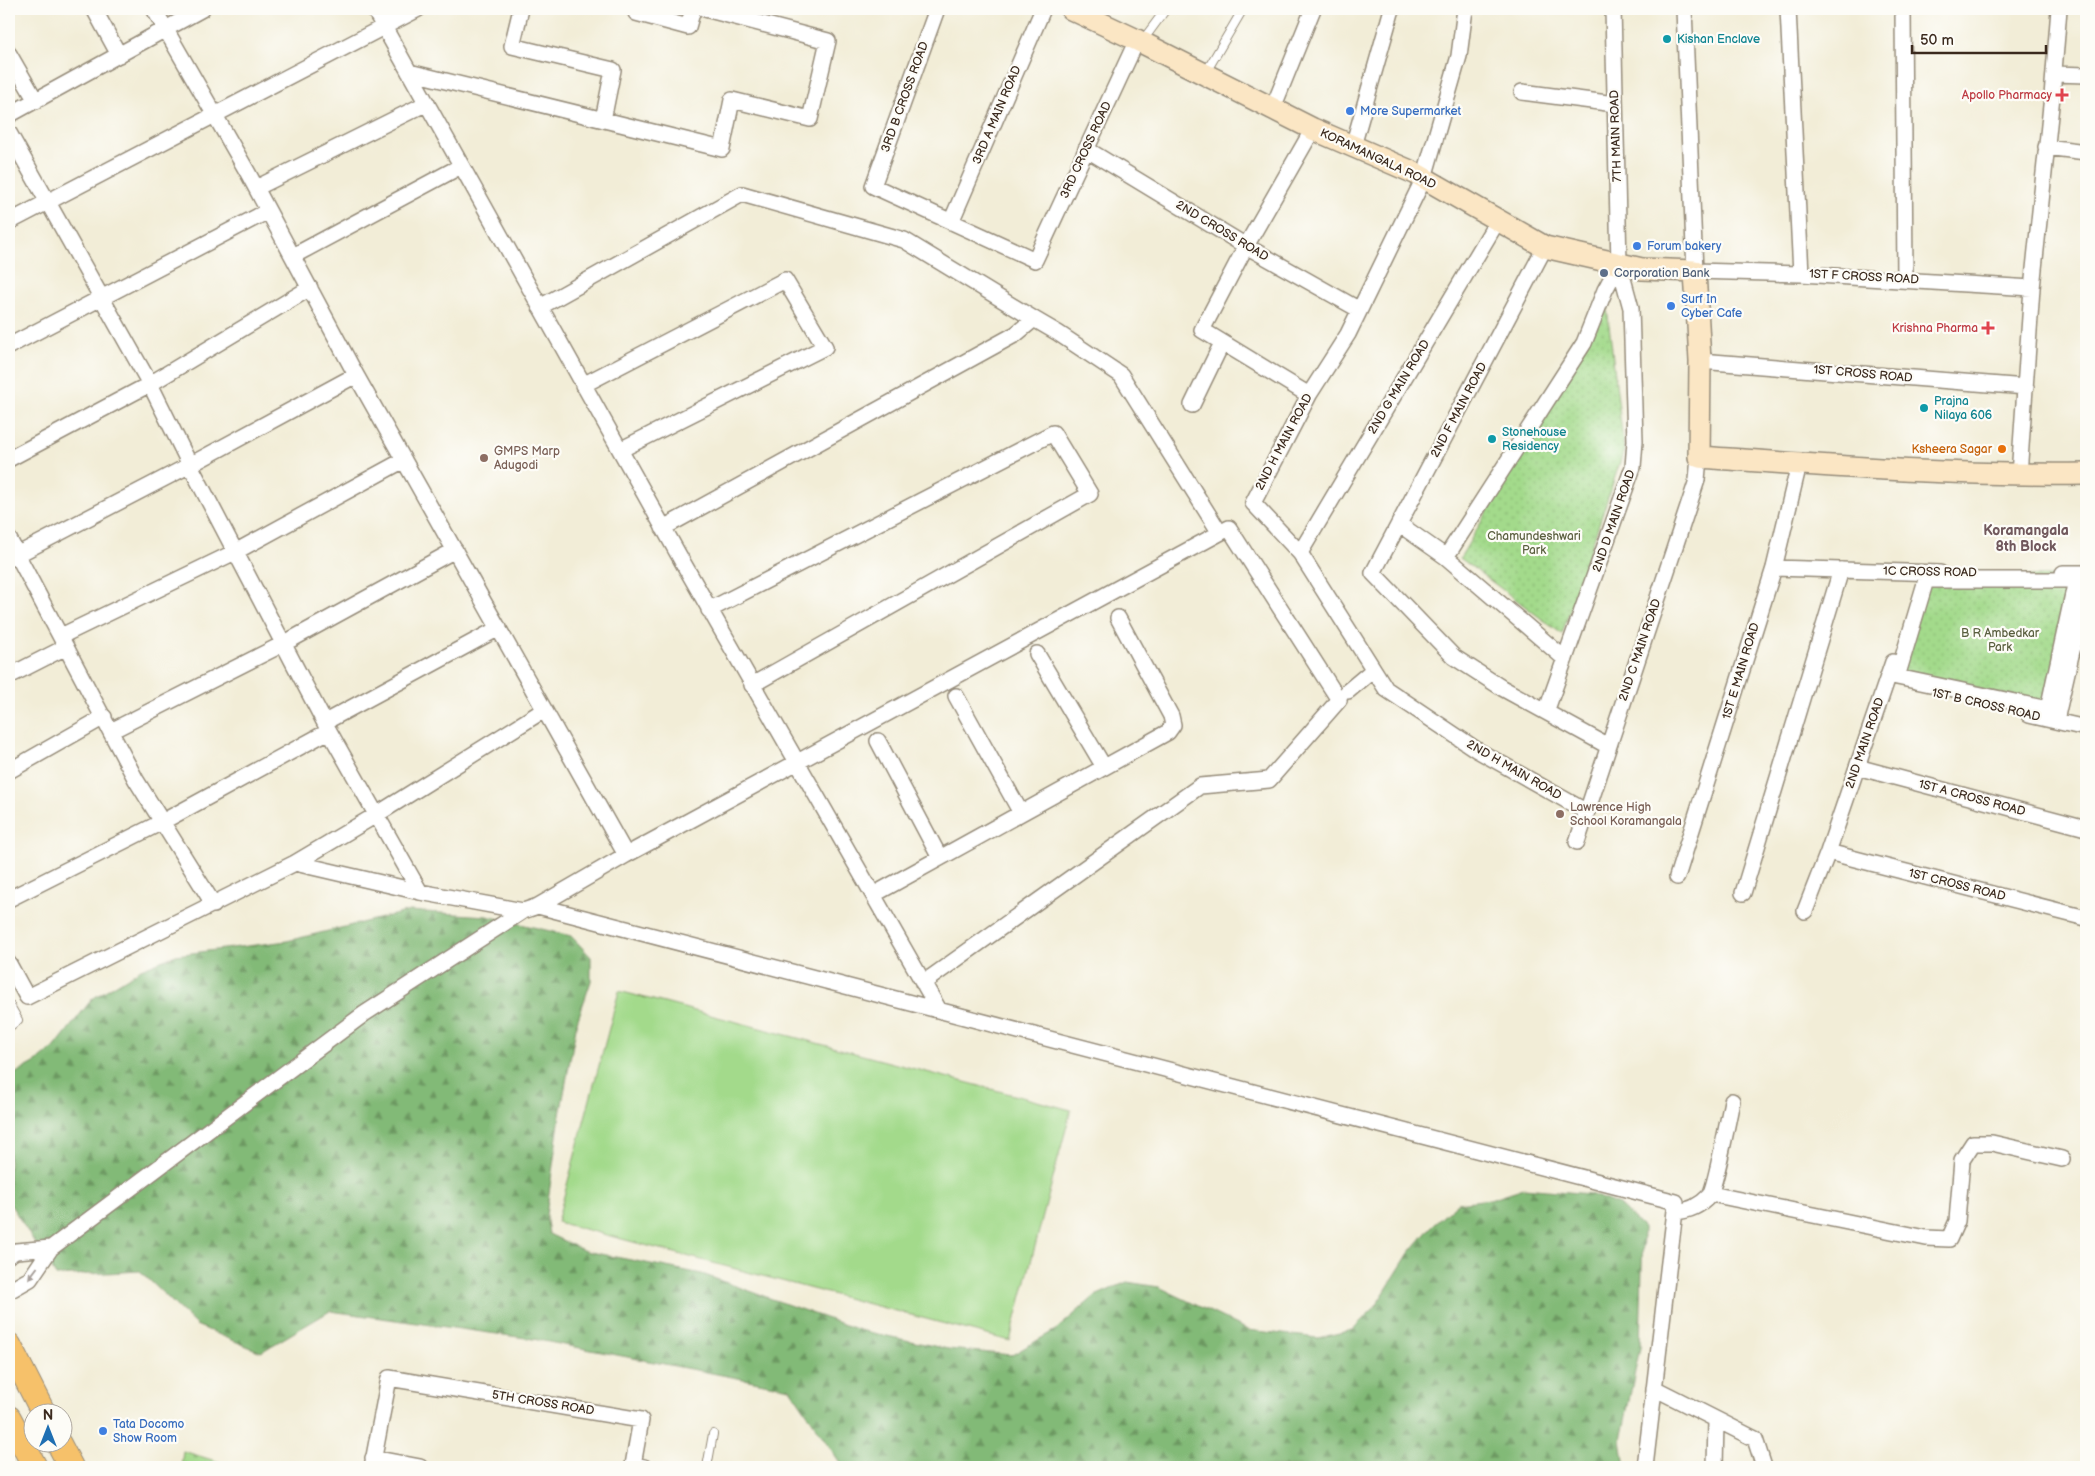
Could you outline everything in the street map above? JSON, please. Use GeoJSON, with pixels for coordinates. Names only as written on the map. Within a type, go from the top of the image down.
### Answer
{"type":"FeatureCollection","features":[{"type":"Feature","properties":{"kind":"main road"},"geometry":{"type":"LineString","coordinates":[[9,1345],[39,1404]]}},
{"type":"Feature","properties":{"kind":"main road"},"geometry":{"type":"LineString","coordinates":[[9,1418],[35,1467]]}},
{"type":"Feature","properties":{"kind":"main road"},"geometry":{"type":"LineString","coordinates":[[64,1454],[71,1467]]}},
{"type":"Feature","properties":{"kind":"street"},"geometry":{"type":"LineString","coordinates":[[94,9],[119,55]]}},
{"type":"Feature","properties":{"kind":"street"},"geometry":{"type":"LineString","coordinates":[[154,9],[215,114],[356,375],[626,855]]}},
{"type":"Feature","properties":{"kind":"street"},"geometry":{"type":"LineString","coordinates":[[9,115],[166,27],[202,9]]}},
{"type":"Feature","properties":{"kind":"street"},"geometry":{"type":"LineString","coordinates":[[374,9],[709,610],[939,1010]]}},
{"type":"Feature","properties":{"kind":"street"},"geometry":{"type":"LineString","coordinates":[[9,222],[418,9]]}},
{"type":"Feature","properties":{"kind":"street"},"geometry":{"type":"LineString","coordinates":[[521,9],[512,46],[614,70],[603,120]]}},
{"type":"Feature","properties":{"kind":"street"},"geometry":{"type":"LineString","coordinates":[[637,9],[636,13],[688,27],[693,9]]}},
{"type":"Feature","properties":{"kind":"street"},"geometry":{"type":"LineString","coordinates":[[409,72],[722,149],[732,100],[810,119],[828,41],[705,9]]}},
{"type":"Feature","properties":{"kind":"street","name":"3RD B CROSS ROAD"},"geometry":{"type":"LineString","coordinates":[[937,9],[873,186],[952,222]]}},
{"type":"Feature","properties":{"kind":"street","name":"3RD A MAIN ROAD"},"geometry":{"type":"LineString","coordinates":[[952,222],[1043,9]]}},
{"type":"Feature","properties":{"kind":"street","name":"KORAMANGALA ROAD"},"geometry":{"type":"LineString","coordinates":[[1071,9],[1140,41],[1314,129],[1424,178],[1545,247],[1642,269],[1695,271]]}},
{"type":"Feature","properties":{"kind":"street"},"geometry":{"type":"LineString","coordinates":[[1273,108],[1312,9]]}},
{"type":"Feature","properties":{"kind":"street"},"geometry":{"type":"LineString","coordinates":[[1353,146],[1392,9]]}},
{"type":"Feature","properties":{"kind":"street","name":"2ND H MAIN ROAD"},"geometry":{"type":"LineString","coordinates":[[1465,9],[1459,56],[1424,178],[1358,309],[1348,334],[1309,395],[1253,503],[1300,553],[1386,688],[1477,750],[1586,812]]}},
{"type":"Feature","properties":{"kind":"street","name":"7TH MAIN ROAD"},"geometry":{"type":"LineString","coordinates":[[1612,9],[1619,264]]}},
{"type":"Feature","properties":{"kind":"street"},"geometry":{"type":"LineString","coordinates":[[1684,9],[1700,361],[1699,456],[1799,464],[2019,475],[2086,474]]}},
{"type":"Feature","properties":{"kind":"street"},"geometry":{"type":"LineString","coordinates":[[1788,9],[1801,274]]}},
{"type":"Feature","properties":{"kind":"street"},"geometry":{"type":"LineString","coordinates":[[1903,9],[1905,279]]}},
{"type":"Feature","properties":{"kind":"street"},"geometry":{"type":"LineString","coordinates":[[2019,475],[2032,288],[2054,74],[2055,10]]}},
{"type":"Feature","properties":{"kind":"street","name":"3RD CROSS ROAD"},"geometry":{"type":"LineString","coordinates":[[952,222],[1035,260],[1086,150],[1140,41]]}},
{"type":"Feature","properties":{"kind":"street"},"geometry":{"type":"LineString","coordinates":[[9,54],[36,101]]}},
{"type":"Feature","properties":{"kind":"street"},"geometry":{"type":"LineString","coordinates":[[2054,74],[2086,75]]}},
{"type":"Feature","properties":{"kind":"street"},"geometry":{"type":"LineString","coordinates":[[1522,92],[1615,104]]}},
{"type":"Feature","properties":{"kind":"street"},"geometry":{"type":"LineString","coordinates":[[256,188],[426,103]]}},
{"type":"Feature","properties":{"kind":"street"},"geometry":{"type":"LineString","coordinates":[[1309,395],[1202,330],[1246,246],[1314,129]]}},
{"type":"Feature","properties":{"kind":"street"},"geometry":{"type":"LineString","coordinates":[[9,133],[150,384],[190,465],[327,727],[420,892]]}},
{"type":"Feature","properties":{"kind":"street"},"geometry":{"type":"LineString","coordinates":[[2046,147],[2086,152]]}},
{"type":"Feature","properties":{"kind":"street","name":"2ND CROSS ROAD"},"geometry":{"type":"LineString","coordinates":[[1086,150],[1246,246],[1358,309]]}},
{"type":"Feature","properties":{"kind":"street"},"geometry":{"type":"LineString","coordinates":[[293,256],[461,166]]}},
{"type":"Feature","properties":{"kind":"street"},"geometry":{"type":"LineString","coordinates":[[540,307],[742,194],[904,240],[1058,333],[1121,375],[1220,533]]}},
{"type":"Feature","properties":{"kind":"street"},"geometry":{"type":"LineString","coordinates":[[9,346],[268,211]]}},
{"type":"Feature","properties":{"kind":"street","name":"2ND G MAIN ROAD"},"geometry":{"type":"LineString","coordinates":[[1300,553],[1498,220]]}},
{"type":"Feature","properties":{"kind":"street","name":"2ND F MAIN ROAD"},"geometry":{"type":"LineString","coordinates":[[1545,247],[1373,573],[1454,657],[1502,688],[1546,712]]}},
{"type":"Feature","properties":{"kind":"street"},"geometry":{"type":"LineString","coordinates":[[1446,557],[1584,343],[1605,290],[1619,264]]}},
{"type":"Feature","properties":{"kind":"street","name":"2ND D MAIN ROAD"},"geometry":{"type":"LineString","coordinates":[[1546,712],[1634,468],[1632,308],[1619,264]]}},
{"type":"Feature","properties":{"kind":"street","name":"1ST F CROSS ROAD"},"geometry":{"type":"LineString","coordinates":[[1695,271],[1905,279],[2032,288]]}},
{"type":"Feature","properties":{"kind":"street"},"geometry":{"type":"LineString","coordinates":[[583,385],[785,280],[825,347],[620,450]]}},
{"type":"Feature","properties":{"kind":"street"},"geometry":{"type":"LineString","coordinates":[[9,459],[150,384],[310,288]]}},
{"type":"Feature","properties":{"kind":"street"},"geometry":{"type":"LineString","coordinates":[[663,528],[1016,334],[1034,319]]}},
{"type":"Feature","properties":{"kind":"street"},"geometry":{"type":"LineString","coordinates":[[1192,405],[1222,343]]}},
{"type":"Feature","properties":{"kind":"street","name":"1ST CROSS ROAD"},"geometry":{"type":"LineString","coordinates":[[1700,361],[2026,387]]}},
{"type":"Feature","properties":{"kind":"street"},"geometry":{"type":"LineString","coordinates":[[12,557],[190,465],[356,375]]}},
{"type":"Feature","properties":{"kind":"street"},"geometry":{"type":"LineString","coordinates":[[709,610],[1053,433],[1090,494],[752,685]]}},
{"type":"Feature","properties":{"kind":"street","name":"2ND C MAIN ROAD"},"geometry":{"type":"LineString","coordinates":[[1577,842],[1697,480],[1699,456]]}},
{"type":"Feature","properties":{"kind":"street"},"geometry":{"type":"LineString","coordinates":[[9,676],[64,642],[404,460]]}},
{"type":"Feature","properties":{"kind":"street","name":"1ST E MAIN ROAD"},"geometry":{"type":"LineString","coordinates":[[1677,877],[1774,568],[1799,464]]}},
{"type":"Feature","properties":{"kind":"street"},"geometry":{"type":"LineString","coordinates":[[1399,524],[1446,557],[1565,659]]}},
{"type":"Feature","properties":{"kind":"street"},"geometry":{"type":"LineString","coordinates":[[9,1291],[30,1279],[51,1248],[364,1014],[523,911],[538,906],[626,855],[796,762],[1229,528],[1339,700],[1269,780],[1200,786],[923,983]]}},
{"type":"Feature","properties":{"kind":"street"},"geometry":{"type":"LineString","coordinates":[[9,539],[12,557],[64,642],[136,780],[214,905]]}},
{"type":"Feature","properties":{"kind":"street"},"geometry":{"type":"LineString","coordinates":[[9,771],[283,644],[455,550]]}},
{"type":"Feature","properties":{"kind":"street","name":"1C CROSS ROAD"},"geometry":{"type":"LineString","coordinates":[[1774,568],[1923,573],[2086,573]]}},
{"type":"Feature","properties":{"kind":"street"},"geometry":{"type":"LineString","coordinates":[[1743,893],[1841,570]]}},
{"type":"Feature","properties":{"kind":"street","name":"2ND MAIN ROAD"},"geometry":{"type":"LineString","coordinates":[[1805,911],[1828,852],[1923,573]]}},
{"type":"Feature","properties":{"kind":"street"},"geometry":{"type":"LineString","coordinates":[[1926,580],[2076,580],[2048,709],[1897,677],[1899,670],[1926,580]]}},
{"type":"Feature","properties":{"kind":"street"},"geometry":{"type":"LineString","coordinates":[[2055,721],[2083,627],[2086,590]]}},
{"type":"Feature","properties":{"kind":"street"},"geometry":{"type":"LineString","coordinates":[[873,895],[1168,732],[1173,725],[1171,716],[1118,618]]}},
{"type":"Feature","properties":{"kind":"street"},"geometry":{"type":"LineString","coordinates":[[9,899],[162,822],[499,628]]}},
{"type":"Feature","properties":{"kind":"street"},"geometry":{"type":"LineString","coordinates":[[1037,654],[1104,767]]}},
{"type":"Feature","properties":{"kind":"street"},"geometry":{"type":"LineString","coordinates":[[1348,692],[1373,670]]}},
{"type":"Feature","properties":{"kind":"street","name":"1ST B CROSS ROAD"},"geometry":{"type":"LineString","coordinates":[[1886,682],[2086,728]]}},
{"type":"Feature","properties":{"kind":"street"},"geometry":{"type":"LineString","coordinates":[[956,696],[1021,813]]}},
{"type":"Feature","properties":{"kind":"street"},"geometry":{"type":"LineString","coordinates":[[9,964],[27,997],[295,863],[376,815],[544,710]]}},
{"type":"Feature","properties":{"kind":"street"},"geometry":{"type":"LineString","coordinates":[[1546,712],[1608,746]]}},
{"type":"Feature","properties":{"kind":"street"},"geometry":{"type":"LineString","coordinates":[[878,741],[940,858]]}},
{"type":"Feature","properties":{"kind":"street","name":"1ST A CROSS ROAD"},"geometry":{"type":"LineString","coordinates":[[1857,767],[2086,828]]}},
{"type":"Feature","properties":{"kind":"street","name":"1ST CROSS ROAD"},"geometry":{"type":"LineString","coordinates":[[1828,852],[2086,918]]}},
{"type":"Feature","properties":{"kind":"street"},"geometry":{"type":"LineString","coordinates":[[295,863],[420,892],[523,911]]}},
{"type":"Feature","properties":{"kind":"street"},"geometry":{"type":"LineString","coordinates":[[538,906],[1676,1202],[1645,1467]]}},
{"type":"Feature","properties":{"kind":"street"},"geometry":{"type":"LineString","coordinates":[[1675,1212],[1685,1211],[1698,1206],[1711,1194],[1732,1101]]}},
{"type":"Feature","properties":{"kind":"street"},"geometry":{"type":"LineString","coordinates":[[1711,1194],[1926,1238],[1948,1239],[1957,1221],[1962,1160],[1974,1143],[1992,1143],[2062,1159]]}},
{"type":"Feature","properties":{"kind":"street"},"geometry":{"type":"LineString","coordinates":[[9,1255],[16,1251],[51,1248]]}},
{"type":"Feature","properties":{"kind":"street","name":"5TH CROSS ROAD"},"geometry":{"type":"LineString","coordinates":[[372,1462],[388,1378],[641,1420],[634,1465],[644,1467]]}},
{"type":"Feature","properties":{"kind":"street"},"geometry":{"type":"LineString","coordinates":[[1654,1388],[1716,1421],[1755,1439],[1764,1467]]}},
{"type":"Feature","properties":{"kind":"street"},"geometry":{"type":"LineString","coordinates":[[1715,1467],[1716,1421]]}},
{"type":"Feature","properties":{"kind":"street"},"geometry":{"type":"LineString","coordinates":[[372,1462],[420,1467]]}},
{"type":"Feature","properties":{"kind":"lane"},"geometry":{"type":"LineString","coordinates":[[1140,41],[1166,9]]}},
{"type":"Feature","properties":{"kind":"lane"},"geometry":{"type":"LineString","coordinates":[[1205,74],[1243,9]]}},
{"type":"Feature","properties":{"kind":"lane"},"geometry":{"type":"LineString","coordinates":[[9,1004],[18,1020],[9,1026]]}},
{"type":"Feature","properties":{"kind":"lane"},"geometry":{"type":"LineString","coordinates":[[707,1467],[714,1434]]}},
{"type":"Feature","properties":{"kind":"green space","name":"Chamundeshwari Park"},"geometry":{"type":"Polygon","coordinates":[[[1607,308],[1624,450],[1562,634],[1460,558],[1607,308]]]}},
{"type":"Feature","properties":{"kind":"green space","name":"B R Ambedkar Park"},"geometry":{"type":"Polygon","coordinates":[[[1925,576],[2084,576],[2053,717],[1891,680],[1925,576]]]}},
{"type":"Feature","properties":{"kind":"green space"},"geometry":{"type":"Polygon","coordinates":[[[410,911],[487,916],[571,936],[591,957],[591,981],[577,1022],[560,1115],[546,1215],[549,1234],[585,1251],[702,1274],[859,1330],[948,1349],[1012,1355],[1057,1329],[1095,1296],[1127,1282],[1159,1287],[1248,1330],[1318,1338],[1352,1330],[1375,1307],[1409,1253],[1431,1227],[1458,1203],[1490,1199],[1524,1188],[1590,1194],[1619,1205],[1643,1228],[1640,1347],[1621,1440],[1625,1467],[843,1467],[790,1388],[533,1339],[330,1311],[261,1352],[196,1325],[140,1271],[56,1276],[9,1202],[9,1077],[36,1062],[54,1048],[92,999],[141,969],[176,955],[287,941],[410,911]]]}},
{"type":"Feature","properties":{"kind":"green space"},"geometry":{"type":"Polygon","coordinates":[[[619,991],[1071,1110],[1010,1341],[557,1222],[619,991]]]}},
{"type":"Feature","properties":{"kind":"green space"},"geometry":{"type":"Polygon","coordinates":[[[183,1451],[235,1467],[181,1467],[183,1451]]]}},
{"type":"Feature","properties":{"kind":"place","name":"Kishan Enclave"},"geometry":{"type":"Point","coordinates":[1667,39]}},
{"type":"Feature","properties":{"kind":"place","name":"Apollo Pharmacy"},"geometry":{"type":"Point","coordinates":[2062,95]}},
{"type":"Feature","properties":{"kind":"place","name":"More Supermarket"},"geometry":{"type":"Point","coordinates":[1350,111]}},
{"type":"Feature","properties":{"kind":"place","name":"Forum bakery"},"geometry":{"type":"Point","coordinates":[1637,246]}},
{"type":"Feature","properties":{"kind":"place","name":"Corporation Bank"},"geometry":{"type":"Point","coordinates":[1604,273]}},
{"type":"Feature","properties":{"kind":"place","name":"Surf In Cyber Cafe"},"geometry":{"type":"Point","coordinates":[1671,306]}},
{"type":"Feature","properties":{"kind":"place","name":"Krishna Pharma"},"geometry":{"type":"Point","coordinates":[1988,328]}},
{"type":"Feature","properties":{"kind":"place","name":"Prajna Nilaya 606"},"geometry":{"type":"Point","coordinates":[1924,408]}},
{"type":"Feature","properties":{"kind":"place","name":"Stonehouse Residency"},"geometry":{"type":"Point","coordinates":[1492,439]}},
{"type":"Feature","properties":{"kind":"place","name":"Ksheera Sagar"},"geometry":{"type":"Point","coordinates":[2002,449]}},
{"type":"Feature","properties":{"kind":"place","name":"GMPS Marp Adugodi"},"geometry":{"type":"Point","coordinates":[484,458]}},
{"type":"Feature","properties":{"kind":"place","name":"Lawrence High School Koramangala"},"geometry":{"type":"Point","coordinates":[1560,814]}},
{"type":"Feature","properties":{"kind":"place","name":"Tata Docomo Show Room"},"geometry":{"type":"Point","coordinates":[103,1431]}},
{"type":"Feature","properties":{"kind":"district","name":"Koramangala 8th Block"},"geometry":{"type":"Point","coordinates":[2026,538]}}]}
